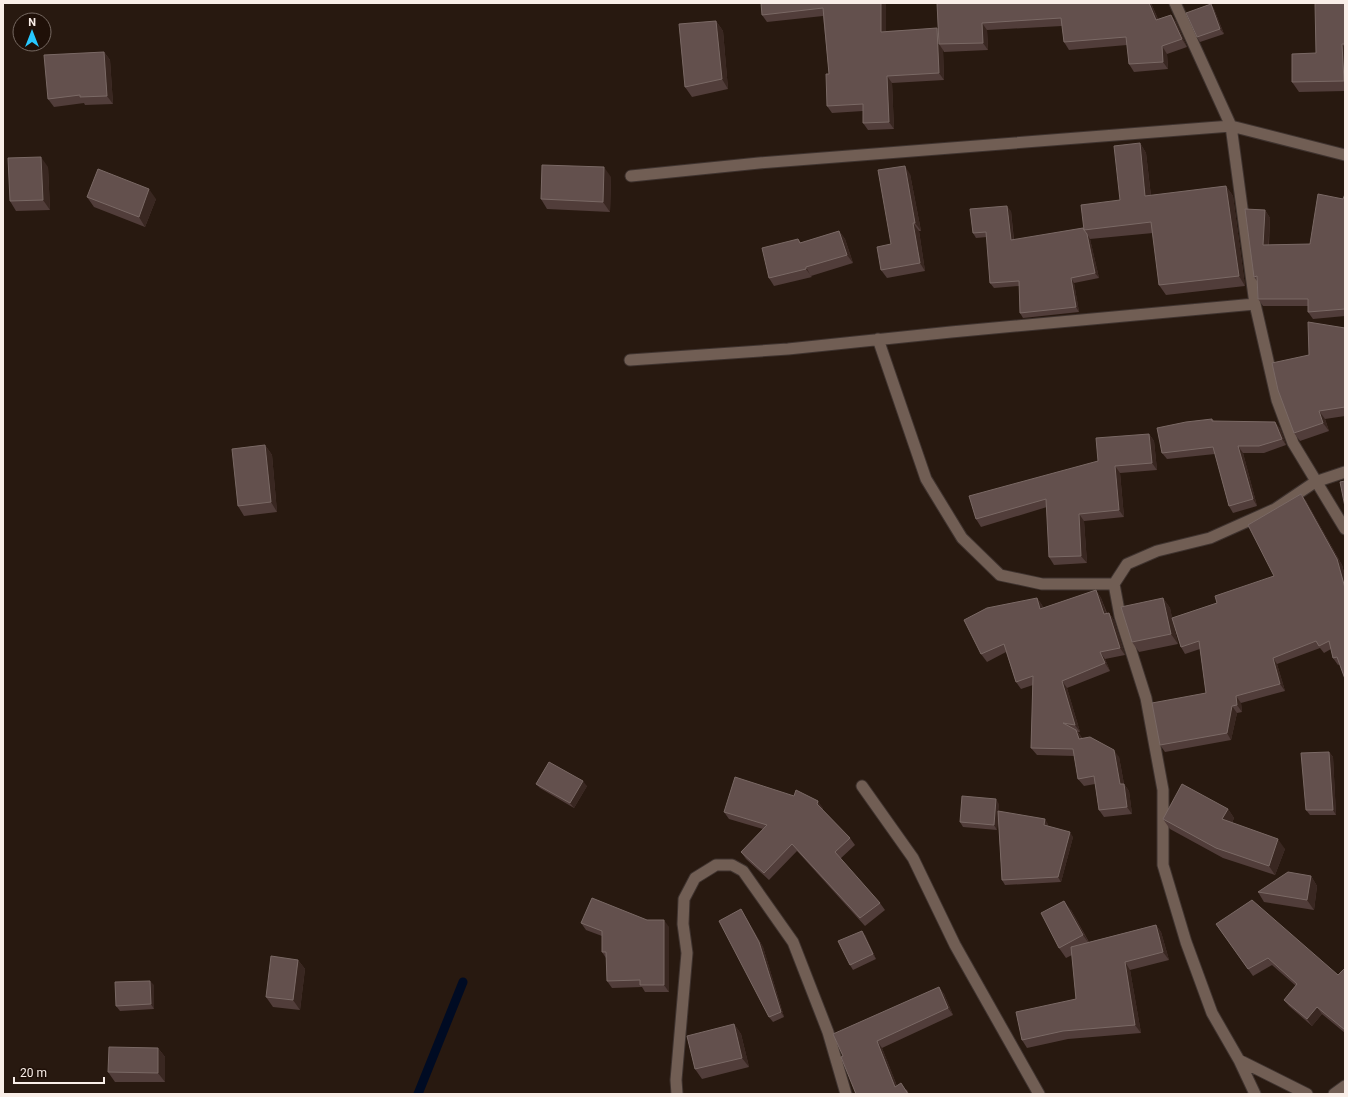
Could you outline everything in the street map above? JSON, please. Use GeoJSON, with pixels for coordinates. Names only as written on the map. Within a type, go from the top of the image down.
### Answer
{"type":"FeatureCollection","features":[{"type":"Feature","properties":{"kind":"street"},"geometry":{"type":"LineString","coordinates":[[1175,3],[1231,126],[1255,304],[1277,400],[1293,443],[1345,529]]}},
{"type":"Feature","properties":{"kind":"street"},"geometry":{"type":"LineString","coordinates":[[631,176],[759,163],[1231,126],[1345,155]]}},
{"type":"Feature","properties":{"kind":"street"},"geometry":{"type":"LineString","coordinates":[[630,360],[788,349],[878,339],[1255,304]]}},
{"type":"Feature","properties":{"kind":"street"},"geometry":{"type":"LineString","coordinates":[[878,339],[926,479],[962,538],[1000,575],[1042,584],[1114,584]]}},
{"type":"Feature","properties":{"kind":"street"},"geometry":{"type":"LineString","coordinates":[[1255,1094],[1239,1060],[1212,1013],[1186,942],[1163,865],[1163,790],[1146,698],[1120,616],[1114,584],[1127,564],[1157,551],[1210,538],[1275,509],[1316,482],[1345,472]]}},
{"type":"Feature","properties":{"kind":"street"},"geometry":{"type":"LineString","coordinates":[[862,786],[913,858],[956,946],[1039,1094]]}},
{"type":"Feature","properties":{"kind":"street"},"geometry":{"type":"LineString","coordinates":[[677,1094],[676,1080],[687,954],[684,924],[684,899],[695,878],[716,865],[732,865],[743,872],[793,942],[828,1032],[846,1094]]}},
{"type":"Feature","properties":{"kind":"street"},"geometry":{"type":"LineString","coordinates":[[1239,1060],[1307,1094]]}},
{"type":"Feature","properties":{"kind":"street"},"geometry":{"type":"LineString","coordinates":[[1334,1094],[1345,1086]]}},
{"type":"Feature","properties":{"kind":"building"},"geometry":{"type":"Polygon","coordinates":[[[761,3],[881,3],[881,32],[937,28],[939,73],[887,76],[889,122],[863,123],[863,104],[827,106],[826,74],[829,74],[823,8],[762,15],[761,3]]]}},
{"type":"Feature","properties":{"kind":"building"},"geometry":{"type":"Polygon","coordinates":[[[937,3],[1149,3],[1156,20],[1171,15],[1182,39],[1162,46],[1163,62],[1129,64],[1126,37],[1064,42],[1061,18],[982,23],[983,43],[939,44],[937,3]]]}},
{"type":"Feature","properties":{"kind":"building"},"geometry":{"type":"Polygon","coordinates":[[[1315,3],[1345,3],[1345,44],[1342,44],[1344,81],[1292,82],[1292,54],[1316,53],[1315,3]]]}},
{"type":"Feature","properties":{"kind":"building"},"geometry":{"type":"Polygon","coordinates":[[[1211,4],[1220,29],[1197,37],[1186,13],[1211,4]]]}},
{"type":"Feature","properties":{"kind":"building"},"geometry":{"type":"Polygon","coordinates":[[[716,21],[722,79],[685,87],[679,24],[716,21]]]}},
{"type":"Feature","properties":{"kind":"building"},"geometry":{"type":"Polygon","coordinates":[[[104,52],[107,96],[80,97],[80,95],[48,99],[44,55],[104,52]]]}},
{"type":"Feature","properties":{"kind":"building"},"geometry":{"type":"Polygon","coordinates":[[[1140,143],[1145,196],[1226,186],[1239,276],[1159,285],[1151,222],[1084,230],[1081,205],[1120,200],[1114,146],[1140,143]]]}},
{"type":"Feature","properties":{"kind":"building"},"geometry":{"type":"Polygon","coordinates":[[[41,157],[43,200],[10,201],[8,158],[41,157]]]}},
{"type":"Feature","properties":{"kind":"building"},"geometry":{"type":"Polygon","coordinates":[[[542,165],[604,167],[603,202],[541,199],[542,165]]]}},
{"type":"Feature","properties":{"kind":"building"},"geometry":{"type":"Polygon","coordinates":[[[905,166],[920,263],[881,270],[877,247],[891,244],[878,170],[905,166]]]}},
{"type":"Feature","properties":{"kind":"building"},"geometry":{"type":"Polygon","coordinates":[[[98,169],[149,189],[139,217],[87,197],[98,169]]]}},
{"type":"Feature","properties":{"kind":"building"},"geometry":{"type":"Polygon","coordinates":[[[1318,194],[1343,199],[1345,194],[1345,309],[1308,312],[1308,299],[1258,299],[1257,276],[1254,277],[1245,209],[1265,210],[1263,245],[1310,244],[1318,194]]]}},
{"type":"Feature","properties":{"kind":"building"},"geometry":{"type":"Polygon","coordinates":[[[1007,206],[1011,240],[1083,228],[1087,234],[1095,273],[1071,278],[1076,307],[1020,313],[1019,281],[990,283],[986,232],[973,233],[970,209],[1007,206]]]}},
{"type":"Feature","properties":{"kind":"building"},"geometry":{"type":"Polygon","coordinates":[[[839,231],[847,255],[806,267],[806,269],[769,278],[762,248],[798,239],[800,243],[839,231]]]}},
{"type":"Feature","properties":{"kind":"building"},"geometry":{"type":"Polygon","coordinates":[[[1308,322],[1345,328],[1345,407],[1319,411],[1323,423],[1294,433],[1278,390],[1272,363],[1309,355],[1308,322]]]}},
{"type":"Feature","properties":{"kind":"building"},"geometry":{"type":"Polygon","coordinates":[[[1212,419],[1212,421],[1275,422],[1282,439],[1259,446],[1238,446],[1253,499],[1229,506],[1213,447],[1162,453],[1157,428],[1186,422],[1212,419]]]}},
{"type":"Feature","properties":{"kind":"building"},"geometry":{"type":"Polygon","coordinates":[[[1149,434],[1152,463],[1115,466],[1119,510],[1079,514],[1081,556],[1049,557],[1046,499],[976,519],[969,496],[1098,461],[1096,438],[1149,434]]]}},
{"type":"Feature","properties":{"kind":"building"},"geometry":{"type":"Polygon","coordinates":[[[265,445],[271,502],[238,506],[232,449],[265,445]]]}},
{"type":"Feature","properties":{"kind":"building"},"geometry":{"type":"Polygon","coordinates":[[[1345,481],[1345,507],[1340,482],[1345,481]]]}},
{"type":"Feature","properties":{"kind":"building"},"geometry":{"type":"Polygon","coordinates":[[[1301,494],[1337,559],[1345,588],[1345,679],[1337,657],[1333,658],[1329,641],[1319,646],[1316,641],[1273,658],[1280,684],[1236,696],[1237,705],[1232,706],[1227,733],[1160,745],[1152,703],[1206,693],[1199,641],[1181,647],[1172,618],[1217,603],[1215,596],[1274,576],[1248,525],[1301,494]]]}},
{"type":"Feature","properties":{"kind":"building"},"geometry":{"type":"Polygon","coordinates":[[[1096,590],[1104,614],[1109,613],[1120,648],[1100,652],[1105,663],[1062,681],[1075,725],[1063,723],[1076,730],[1079,739],[1090,737],[1114,750],[1120,784],[1124,784],[1127,807],[1099,810],[1094,776],[1078,779],[1073,749],[1031,748],[1033,676],[1016,682],[1004,644],[981,654],[964,620],[987,608],[1037,598],[1040,609],[1096,590]]]}},
{"type":"Feature","properties":{"kind":"building"},"geometry":{"type":"Polygon","coordinates":[[[1163,598],[1171,634],[1132,642],[1121,607],[1163,598]]]}},
{"type":"Feature","properties":{"kind":"building"},"geometry":{"type":"Polygon","coordinates":[[[1329,752],[1333,810],[1306,810],[1301,753],[1329,752]]]}},
{"type":"Feature","properties":{"kind":"building"},"geometry":{"type":"Polygon","coordinates":[[[549,762],[583,781],[570,803],[536,784],[549,762]]]}},
{"type":"Feature","properties":{"kind":"building"},"geometry":{"type":"Polygon","coordinates":[[[735,777],[794,796],[796,790],[818,801],[817,804],[850,838],[835,852],[880,903],[860,918],[792,844],[764,873],[741,852],[767,825],[724,812],[735,777]]]}},
{"type":"Feature","properties":{"kind":"building"},"geometry":{"type":"Polygon","coordinates":[[[1182,784],[1228,809],[1222,819],[1278,839],[1269,866],[1216,848],[1163,819],[1182,784]]]}},
{"type":"Feature","properties":{"kind":"building"},"geometry":{"type":"Polygon","coordinates":[[[962,796],[996,799],[994,825],[960,822],[962,796]]]}},
{"type":"Feature","properties":{"kind":"building"},"geometry":{"type":"Polygon","coordinates":[[[998,811],[1045,819],[1044,825],[1070,832],[1058,877],[1002,880],[998,811]]]}},
{"type":"Feature","properties":{"kind":"building"},"geometry":{"type":"Polygon","coordinates":[[[1288,872],[1311,876],[1307,900],[1258,892],[1288,872]]]}},
{"type":"Feature","properties":{"kind":"building"},"geometry":{"type":"Polygon","coordinates":[[[592,898],[647,920],[664,920],[664,985],[640,985],[640,980],[607,981],[606,952],[602,952],[602,931],[581,923],[592,898]]]}},
{"type":"Feature","properties":{"kind":"building"},"geometry":{"type":"Polygon","coordinates":[[[1252,900],[1338,975],[1344,969],[1345,970],[1345,1030],[1317,1007],[1307,1019],[1284,1000],[1297,984],[1268,958],[1248,969],[1216,924],[1252,900]]]}},
{"type":"Feature","properties":{"kind":"building"},"geometry":{"type":"Polygon","coordinates":[[[1064,901],[1083,935],[1059,948],[1041,913],[1064,901]]]}},
{"type":"Feature","properties":{"kind":"building"},"geometry":{"type":"Polygon","coordinates":[[[741,909],[759,942],[781,1012],[769,1017],[719,921],[741,909]]]}},
{"type":"Feature","properties":{"kind":"building"},"geometry":{"type":"Polygon","coordinates":[[[1156,925],[1163,952],[1125,962],[1135,1025],[1063,1031],[1022,1040],[1016,1012],[1076,999],[1071,947],[1156,925]]]}},
{"type":"Feature","properties":{"kind":"building"},"geometry":{"type":"Polygon","coordinates":[[[862,931],[873,954],[850,965],[838,941],[862,931]]]}},
{"type":"Feature","properties":{"kind":"building"},"geometry":{"type":"Polygon","coordinates":[[[271,956],[298,960],[293,1000],[266,997],[271,956]]]}},
{"type":"Feature","properties":{"kind":"building"},"geometry":{"type":"Polygon","coordinates":[[[150,981],[151,1004],[116,1006],[115,982],[150,981]]]}},
{"type":"Feature","properties":{"kind":"building"},"geometry":{"type":"Polygon","coordinates":[[[939,987],[948,1008],[877,1041],[895,1087],[901,1083],[908,1094],[856,1094],[841,1057],[843,1056],[833,1034],[939,987]]]}},
{"type":"Feature","properties":{"kind":"building"},"geometry":{"type":"Polygon","coordinates":[[[734,1024],[742,1058],[695,1069],[687,1036],[734,1024]]]}},
{"type":"Feature","properties":{"kind":"building"},"geometry":{"type":"Polygon","coordinates":[[[109,1047],[158,1048],[158,1073],[108,1072],[109,1047]]]}},
{"type":"Feature","properties":{"kind":"waterway"},"geometry":{"type":"LineString","coordinates":[[418,1094],[463,982]]}}]}
